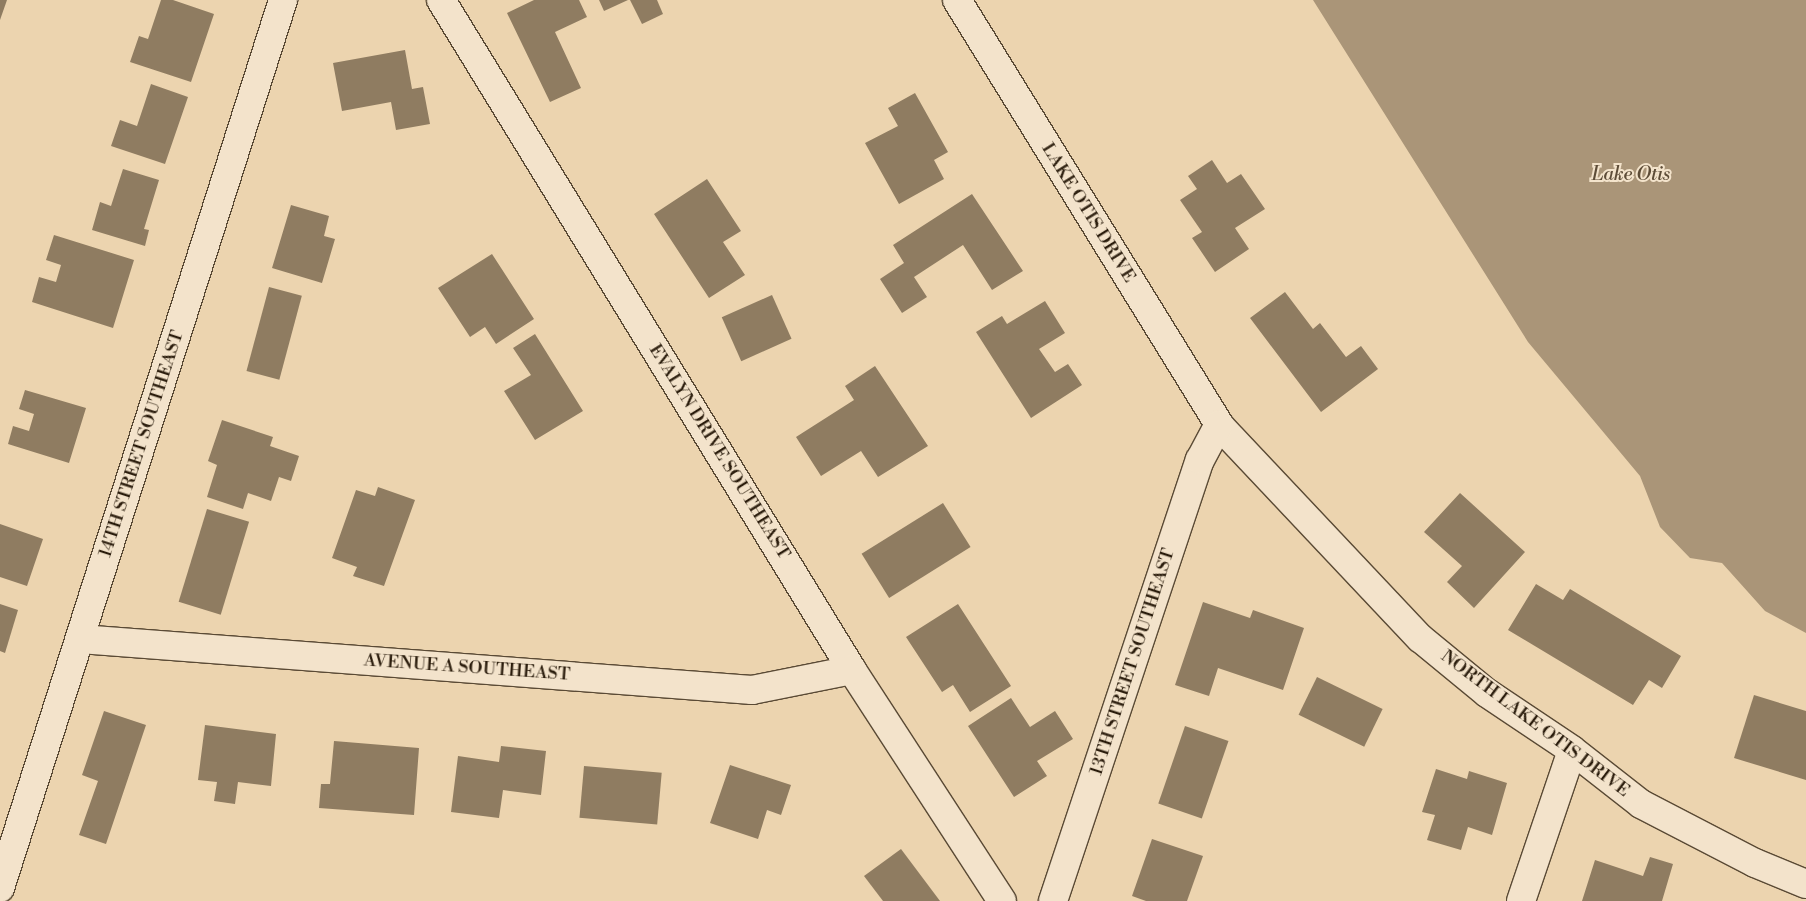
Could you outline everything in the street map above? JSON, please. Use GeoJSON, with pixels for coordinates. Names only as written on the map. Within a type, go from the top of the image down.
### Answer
{"type":"FeatureCollection","features":[{"type":"Feature","properties":{"kind":"street","name":"14TH STREET SOUTHEAST"},"geometry":{"type":"LineString","coordinates":[[0,888],[283,0]]}},
{"type":"Feature","properties":{"kind":"street","name":"EVALYN DRIVE SOUTHEAST"},"geometry":{"type":"LineString","coordinates":[[441,0],[852,670],[1002,901]]}},
{"type":"Feature","properties":{"kind":"street","name":"LAKE OTIS DRIVE"},"geometry":{"type":"LineString","coordinates":[[958,0],[1219,425]]}},
{"type":"Feature","properties":{"kind":"street","name":"NORTH LAKE OTIS DRIVE"},"geometry":{"type":"LineString","coordinates":[[1219,425],[1420,638],[1486,693],[1572,750],[1641,804],[1755,863],[1806,884]]}},
{"type":"Feature","properties":{"kind":"street","name":"13TH STREET SOUTHEAST"},"geometry":{"type":"LineString","coordinates":[[1053,901],[1200,460],[1219,425]]}},
{"type":"Feature","properties":{"kind":"street","name":"AVENUE A SOUTHEAST"},"geometry":{"type":"LineString","coordinates":[[80,638],[752,690],[852,670]]}},
{"type":"Feature","properties":{"kind":"street"},"geometry":{"type":"LineString","coordinates":[[1521,901],[1572,750]]}},
{"type":"Feature","properties":{"kind":"water","name":"Lake Otis"},"geometry":{"type":"Polygon","coordinates":[[[1313,0],[1806,0],[1806,633],[1765,611],[1722,563],[1690,558],[1660,527],[1640,476],[1528,342],[1313,0]]]}},
{"type":"Feature","properties":{"kind":"building"},"geometry":{"type":"Polygon","coordinates":[[[0,0],[7,0],[0,20],[0,0]]]}},
{"type":"Feature","properties":{"kind":"building"},"geometry":{"type":"Polygon","coordinates":[[[161,0],[173,0],[214,14],[191,82],[130,62],[139,36],[148,39],[161,0]]]}},
{"type":"Feature","properties":{"kind":"building"},"geometry":{"type":"Polygon","coordinates":[[[534,0],[579,0],[587,17],[555,32],[581,88],[550,102],[507,13],[534,0]]]}},
{"type":"Feature","properties":{"kind":"building"},"geometry":{"type":"Polygon","coordinates":[[[599,0],[628,0],[604,11],[599,0]]]}},
{"type":"Feature","properties":{"kind":"building"},"geometry":{"type":"Polygon","coordinates":[[[630,0],[657,0],[663,14],[642,24],[630,0]]]}},
{"type":"Feature","properties":{"kind":"building"},"geometry":{"type":"Polygon","coordinates":[[[405,50],[412,89],[423,87],[430,124],[396,130],[391,102],[342,111],[333,63],[405,50]]]}},
{"type":"Feature","properties":{"kind":"building"},"geometry":{"type":"Polygon","coordinates":[[[151,84],[188,97],[165,164],[111,146],[120,120],[137,126],[151,84]]]}},
{"type":"Feature","properties":{"kind":"building"},"geometry":{"type":"Polygon","coordinates":[[[915,93],[948,152],[934,160],[944,179],[899,204],[865,143],[898,126],[888,108],[915,93]]]}},
{"type":"Feature","properties":{"kind":"building"},"geometry":{"type":"Polygon","coordinates":[[[1212,160],[1227,183],[1241,174],[1265,209],[1235,228],[1249,249],[1215,272],[1192,238],[1202,232],[1180,200],[1197,189],[1188,176],[1212,160]]]}},
{"type":"Feature","properties":{"kind":"building"},"geometry":{"type":"Polygon","coordinates":[[[123,169],[159,180],[144,229],[149,230],[145,246],[92,230],[100,202],[111,206],[123,169]]]}},
{"type":"Feature","properties":{"kind":"building"},"geometry":{"type":"Polygon","coordinates":[[[707,179],[741,231],[723,242],[745,275],[709,298],[654,214],[707,179]]]}},
{"type":"Feature","properties":{"kind":"building"},"geometry":{"type":"Polygon","coordinates":[[[972,194],[1023,271],[992,290],[963,245],[914,277],[927,297],[902,313],[880,279],[904,263],[893,245],[972,194]]]}},
{"type":"Feature","properties":{"kind":"building"},"geometry":{"type":"Polygon","coordinates":[[[291,205],[329,216],[324,236],[335,239],[322,283],[272,268],[291,205]]]}},
{"type":"Feature","properties":{"kind":"building"},"geometry":{"type":"Polygon","coordinates":[[[54,235],[134,260],[113,328],[32,302],[39,277],[56,282],[61,265],[46,260],[54,235]]]}},
{"type":"Feature","properties":{"kind":"building"},"geometry":{"type":"Polygon","coordinates":[[[492,254],[534,319],[496,344],[485,327],[470,337],[438,288],[492,254]]]}},
{"type":"Feature","properties":{"kind":"building"},"geometry":{"type":"Polygon","coordinates":[[[269,287],[302,296],[279,380],[246,371],[269,287]]]}},
{"type":"Feature","properties":{"kind":"building"},"geometry":{"type":"Polygon","coordinates":[[[1285,292],[1313,329],[1320,323],[1346,357],[1361,346],[1378,369],[1321,412],[1250,318],[1285,292]]]}},
{"type":"Feature","properties":{"kind":"building"},"geometry":{"type":"Polygon","coordinates":[[[772,295],[792,339],[741,361],[722,317],[772,295]]]}},
{"type":"Feature","properties":{"kind":"building"},"geometry":{"type":"Polygon","coordinates":[[[1045,301],[1065,333],[1039,349],[1055,372],[1068,364],[1082,385],[1031,418],[976,332],[1002,316],[1007,324],[1045,301]]]}},
{"type":"Feature","properties":{"kind":"building"},"geometry":{"type":"Polygon","coordinates":[[[535,334],[583,411],[535,440],[504,391],[531,375],[513,348],[535,334]]]}},
{"type":"Feature","properties":{"kind":"building"},"geometry":{"type":"Polygon","coordinates":[[[875,366],[928,446],[878,477],[861,451],[821,476],[796,437],[854,400],[845,386],[875,366]]]}},
{"type":"Feature","properties":{"kind":"building"},"geometry":{"type":"Polygon","coordinates":[[[25,390],[86,408],[69,463],[8,444],[13,426],[29,431],[34,414],[19,409],[25,390]]]}},
{"type":"Feature","properties":{"kind":"building"},"geometry":{"type":"Polygon","coordinates":[[[222,420],[273,437],[270,446],[299,456],[291,481],[279,477],[271,501],[248,493],[243,509],[207,497],[217,465],[208,461],[222,420]]]}},
{"type":"Feature","properties":{"kind":"building"},"geometry":{"type":"Polygon","coordinates":[[[378,487],[415,500],[384,586],[353,576],[357,567],[332,558],[356,490],[375,496],[378,487]]]}},
{"type":"Feature","properties":{"kind":"building"},"geometry":{"type":"Polygon","coordinates":[[[1460,493],[1525,552],[1474,608],[1447,582],[1462,566],[1424,532],[1460,493]]]}},
{"type":"Feature","properties":{"kind":"building"},"geometry":{"type":"Polygon","coordinates":[[[943,503],[971,547],[889,598],[862,554],[943,503]]]}},
{"type":"Feature","properties":{"kind":"building"},"geometry":{"type":"Polygon","coordinates":[[[207,509],[249,522],[221,615],[179,602],[207,509]]]}},
{"type":"Feature","properties":{"kind":"building"},"geometry":{"type":"Polygon","coordinates":[[[0,524],[43,539],[27,586],[0,577],[0,524]]]}},
{"type":"Feature","properties":{"kind":"building"},"geometry":{"type":"Polygon","coordinates":[[[1536,584],[1563,600],[1570,589],[1681,656],[1662,688],[1649,680],[1633,705],[1508,630],[1536,584]]]}},
{"type":"Feature","properties":{"kind":"building"},"geometry":{"type":"Polygon","coordinates":[[[1203,602],[1250,618],[1253,610],[1304,628],[1283,690],[1218,668],[1209,696],[1175,685],[1203,602]]]}},
{"type":"Feature","properties":{"kind":"building"},"geometry":{"type":"Polygon","coordinates":[[[0,604],[18,610],[5,653],[0,651],[0,604]]]}},
{"type":"Feature","properties":{"kind":"building"},"geometry":{"type":"Polygon","coordinates":[[[958,604],[1011,686],[970,712],[953,685],[942,692],[906,637],[958,604]]]}},
{"type":"Feature","properties":{"kind":"building"},"geometry":{"type":"Polygon","coordinates":[[[1317,677],[1383,709],[1364,747],[1299,715],[1317,677]]]}},
{"type":"Feature","properties":{"kind":"building"},"geometry":{"type":"Polygon","coordinates":[[[1754,695],[1806,711],[1806,780],[1734,758],[1754,695]]]}},
{"type":"Feature","properties":{"kind":"building"},"geometry":{"type":"Polygon","coordinates":[[[1011,698],[1030,727],[1055,711],[1073,739],[1037,761],[1047,776],[1014,797],[968,726],[1011,698]]]}},
{"type":"Feature","properties":{"kind":"building"},"geometry":{"type":"Polygon","coordinates":[[[104,711],[146,725],[106,844],[79,835],[98,781],[82,775],[104,711]]]}},
{"type":"Feature","properties":{"kind":"building"},"geometry":{"type":"Polygon","coordinates":[[[205,725],[276,734],[271,786],[238,782],[235,804],[214,801],[217,782],[198,780],[205,725]]]}},
{"type":"Feature","properties":{"kind":"building"},"geometry":{"type":"Polygon","coordinates":[[[1185,726],[1228,741],[1202,819],[1158,804],[1185,726]]]}},
{"type":"Feature","properties":{"kind":"building"},"geometry":{"type":"Polygon","coordinates":[[[334,741],[419,748],[414,815],[319,808],[321,784],[330,784],[334,741]]]}},
{"type":"Feature","properties":{"kind":"building"},"geometry":{"type":"Polygon","coordinates":[[[501,746],[546,751],[541,795],[503,790],[499,818],[451,812],[458,756],[499,762],[501,746]]]}},
{"type":"Feature","properties":{"kind":"building"},"geometry":{"type":"Polygon","coordinates":[[[730,765],[791,785],[781,815],[767,810],[758,839],[710,823],[730,765]]]}},
{"type":"Feature","properties":{"kind":"building"},"geometry":{"type":"Polygon","coordinates":[[[584,766],[662,773],[657,825],[579,818],[584,766]]]}},
{"type":"Feature","properties":{"kind":"building"},"geometry":{"type":"Polygon","coordinates":[[[1436,769],[1467,779],[1469,771],[1507,783],[1492,835],[1468,827],[1461,850],[1427,840],[1435,815],[1422,812],[1436,769]]]}},
{"type":"Feature","properties":{"kind":"building"},"geometry":{"type":"Polygon","coordinates":[[[1152,839],[1203,856],[1187,901],[1146,901],[1132,896],[1152,839]]]}},
{"type":"Feature","properties":{"kind":"building"},"geometry":{"type":"Polygon","coordinates":[[[901,849],[940,901],[883,901],[864,876],[901,849]]]}},
{"type":"Feature","properties":{"kind":"building"},"geometry":{"type":"Polygon","coordinates":[[[1650,857],[1673,864],[1662,901],[1582,901],[1595,860],[1643,876],[1650,857]]]}}]}
